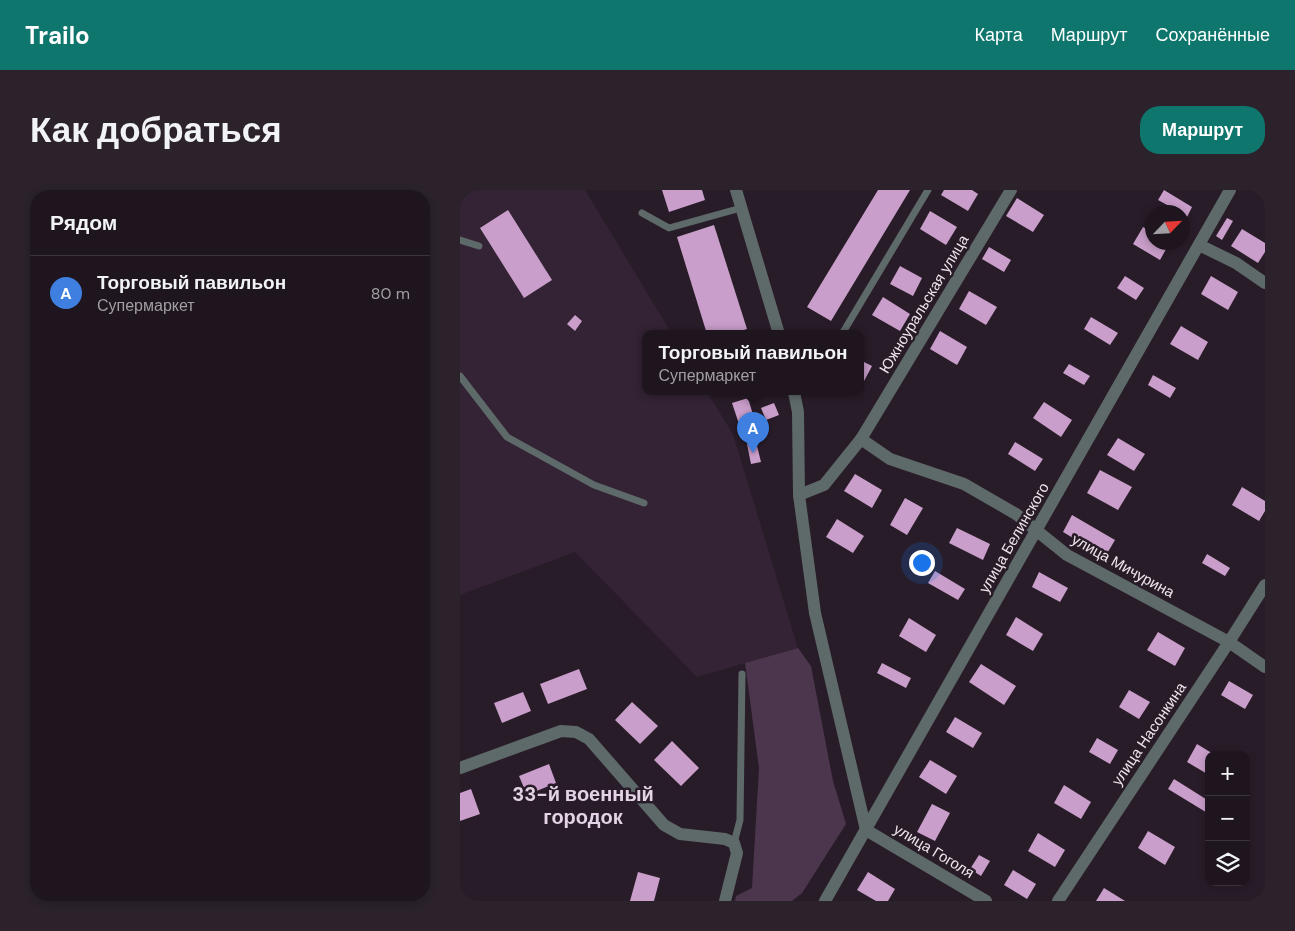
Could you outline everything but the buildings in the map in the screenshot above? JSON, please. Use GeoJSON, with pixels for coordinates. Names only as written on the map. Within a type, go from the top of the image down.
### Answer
{"type":"FeatureCollection","features":[{"type":"Feature","properties":{"kind":"street"},"geometry":{"type":"LineString","coordinates":[[736,190],[778,330]]}},
{"type":"Feature","properties":{"kind":"street","name":"Южноуральская улица"},"geometry":{"type":"LineString","coordinates":[[800,496],[824,484],[861,439],[1012,190]]}},
{"type":"Feature","properties":{"kind":"street","name":"улица Белинского"},"geometry":{"type":"LineString","coordinates":[[825,901],[1230,190]]}},
{"type":"Feature","properties":{"kind":"street"},"geometry":{"type":"LineString","coordinates":[[1199,245],[1236,263],[1265,283]]}},
{"type":"Feature","properties":{"kind":"street"},"geometry":{"type":"LineString","coordinates":[[795,395],[798,412],[800,496],[815,613],[866,830]]}},
{"type":"Feature","properties":{"kind":"street","name":"улица Мичурина"},"geometry":{"type":"LineString","coordinates":[[861,439],[890,459],[964,484],[1016,514],[1067,556],[1229,642],[1265,667]]}},
{"type":"Feature","properties":{"kind":"street","name":"улица Насонкина"},"geometry":{"type":"LineString","coordinates":[[1058,901],[1265,585]]}},
{"type":"Feature","properties":{"kind":"street"},"geometry":{"type":"LineString","coordinates":[[460,768],[561,732],[576,732],[589,739],[664,825],[680,834],[725,839],[734,843],[737,853],[725,901]]}},
{"type":"Feature","properties":{"kind":"street","name":"улица Гоголя"},"geometry":{"type":"LineString","coordinates":[[866,830],[986,901]]}},
{"type":"Feature","properties":{"kind":"lane"},"geometry":{"type":"LineString","coordinates":[[844,330],[928,190]]}},
{"type":"Feature","properties":{"kind":"lane"},"geometry":{"type":"LineString","coordinates":[[642,213],[669,228],[741,208]]}},
{"type":"Feature","properties":{"kind":"lane"},"geometry":{"type":"LineString","coordinates":[[460,240],[479,246]]}},
{"type":"Feature","properties":{"kind":"lane"},"geometry":{"type":"LineString","coordinates":[[460,376],[507,437],[594,485],[644,503]]}},
{"type":"Feature","properties":{"kind":"lane"},"geometry":{"type":"LineString","coordinates":[[734,843],[740,820],[742,674]]}},
{"type":"Feature","properties":{"kind":"shaded area"},"geometry":{"type":"Polygon","coordinates":[[[460,190],[585,190],[670,330],[642,330],[642,395],[709,395],[733,434],[798,648],[697,677],[575,552],[460,595],[460,190]]]}},
{"type":"Feature","properties":{"kind":"shaded area"},"geometry":{"type":"Polygon","coordinates":[[[798,648],[811,666],[833,781],[846,824],[802,893],[792,901],[735,901],[736,896],[752,888],[759,768],[745,663],[798,648]]]}},
{"type":"Feature","properties":{"kind":"place","name":"Торговый павильон"},"geometry":{"type":"Point","coordinates":[753,453]}},
{"type":"Feature","properties":{"kind":"district","name":"33-й военный городок"},"geometry":{"type":"Point","coordinates":[583,806]}}]}
